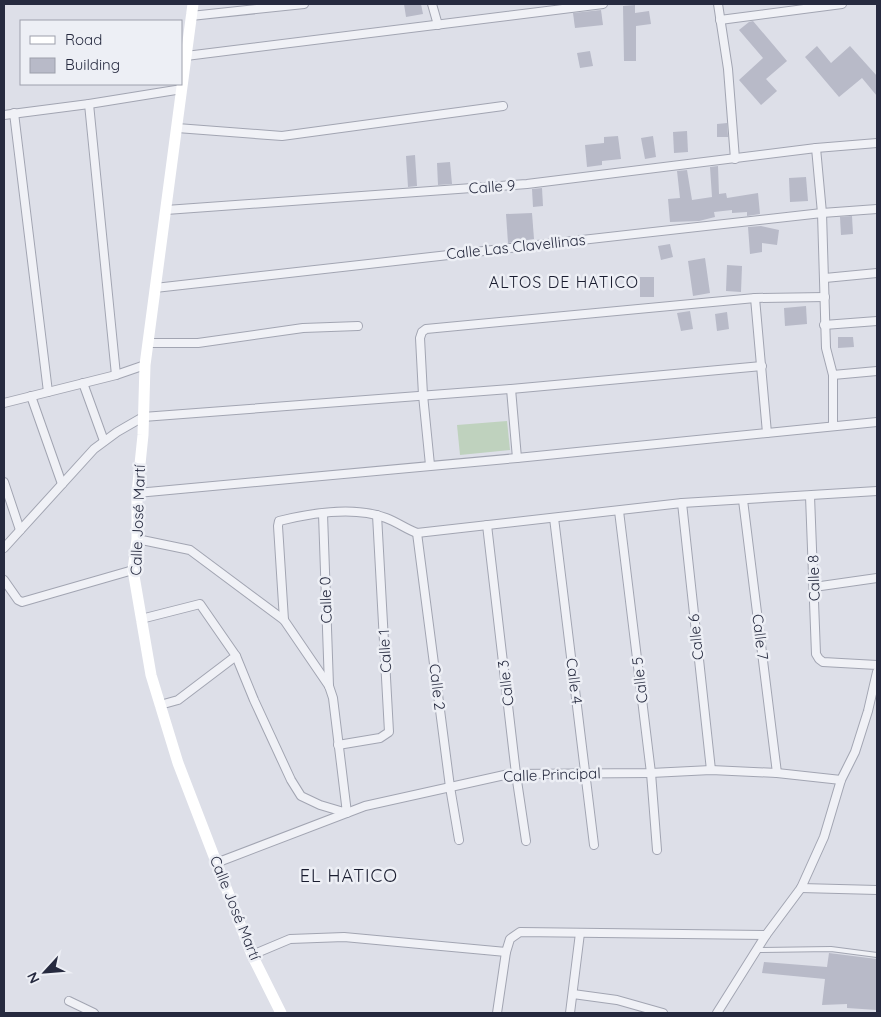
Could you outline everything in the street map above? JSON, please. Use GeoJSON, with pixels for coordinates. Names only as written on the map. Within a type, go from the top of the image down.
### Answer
{"type":"FeatureCollection","features":[{"type":"Feature","properties":{"kind":"main road","name":"Calle José Martí"},"geometry":{"type":"LineString","coordinates":[[193,4],[145,365],[137,493],[137,539],[133,570],[151,674],[178,763],[252,955],[281,1013]]}},
{"type":"Feature","properties":{"kind":"street"},"geometry":{"type":"LineString","coordinates":[[191,16],[304,4]]}},
{"type":"Feature","properties":{"kind":"street"},"geometry":{"type":"LineString","coordinates":[[432,4],[438,24]]}},
{"type":"Feature","properties":{"kind":"street"},"geometry":{"type":"LineString","coordinates":[[186,56],[603,4]]}},
{"type":"Feature","properties":{"kind":"street"},"geometry":{"type":"LineString","coordinates":[[718,4],[728,69],[735,158]]}},
{"type":"Feature","properties":{"kind":"street"},"geometry":{"type":"LineString","coordinates":[[720,20],[842,4]]}},
{"type":"Feature","properties":{"kind":"street"},"geometry":{"type":"LineString","coordinates":[[4,114],[89,104],[182,89]]}},
{"type":"Feature","properties":{"kind":"street"},"geometry":{"type":"LineString","coordinates":[[89,104],[116,375]]}},
{"type":"Feature","properties":{"kind":"street"},"geometry":{"type":"LineString","coordinates":[[176,128],[282,136],[503,106]]}},
{"type":"Feature","properties":{"kind":"street"},"geometry":{"type":"LineString","coordinates":[[14,113],[48,392]]}},
{"type":"Feature","properties":{"kind":"street","name":"Calle 9"},"geometry":{"type":"LineString","coordinates":[[166,210],[527,184],[816,148],[877,143]]}},
{"type":"Feature","properties":{"kind":"street"},"geometry":{"type":"LineString","coordinates":[[816,148],[825,278],[824,325],[826,348],[833,375],[833,426]]}},
{"type":"Feature","properties":{"kind":"street","name":"Calle Las Clavellinas"},"geometry":{"type":"LineString","coordinates":[[155,288],[822,213],[877,209]]}},
{"type":"Feature","properties":{"kind":"street"},"geometry":{"type":"LineString","coordinates":[[825,278],[877,273]]}},
{"type":"Feature","properties":{"kind":"street"},"geometry":{"type":"LineString","coordinates":[[430,465],[420,338],[422,332],[426,329],[755,298],[825,297]]}},
{"type":"Feature","properties":{"kind":"street"},"geometry":{"type":"LineString","coordinates":[[755,298],[767,433]]}},
{"type":"Feature","properties":{"kind":"street"},"geometry":{"type":"LineString","coordinates":[[824,325],[877,321]]}},
{"type":"Feature","properties":{"kind":"street"},"geometry":{"type":"LineString","coordinates":[[148,343],[198,343],[303,328],[358,326]]}},
{"type":"Feature","properties":{"kind":"street"},"geometry":{"type":"LineString","coordinates":[[4,403],[116,375],[145,365]]}},
{"type":"Feature","properties":{"kind":"street"},"geometry":{"type":"LineString","coordinates":[[4,548],[94,449],[117,432],[143,417],[511,389],[762,366]]}},
{"type":"Feature","properties":{"kind":"street"},"geometry":{"type":"LineString","coordinates":[[833,375],[877,371]]}},
{"type":"Feature","properties":{"kind":"street"},"geometry":{"type":"LineString","coordinates":[[83,383],[104,441]]}},
{"type":"Feature","properties":{"kind":"street"},"geometry":{"type":"LineString","coordinates":[[511,389],[517,458]]}},
{"type":"Feature","properties":{"kind":"street"},"geometry":{"type":"LineString","coordinates":[[31,396],[62,484]]}},
{"type":"Feature","properties":{"kind":"street"},"geometry":{"type":"LineString","coordinates":[[137,493],[877,422]]}},
{"type":"Feature","properties":{"kind":"street"},"geometry":{"type":"LineString","coordinates":[[4,482],[20,530]]}},
{"type":"Feature","properties":{"kind":"street"},"geometry":{"type":"LineString","coordinates":[[284,620],[278,526],[280,521],[346,511],[377,515],[417,533],[682,503],[810,496],[877,490]]}},
{"type":"Feature","properties":{"kind":"street","name":"Calle 8"},"geometry":{"type":"LineString","coordinates":[[810,496],[816,654],[823,662],[877,665]]}},
{"type":"Feature","properties":{"kind":"street","name":"Calle 7"},"geometry":{"type":"LineString","coordinates":[[743,500],[777,773]]}},
{"type":"Feature","properties":{"kind":"street","name":"Calle 6"},"geometry":{"type":"LineString","coordinates":[[682,503],[710,770]]}},
{"type":"Feature","properties":{"kind":"street","name":"Calle 5"},"geometry":{"type":"LineString","coordinates":[[619,510],[651,773],[657,850]]}},
{"type":"Feature","properties":{"kind":"street","name":"Calle 0"},"geometry":{"type":"LineString","coordinates":[[323,514],[329,686]]}},
{"type":"Feature","properties":{"kind":"street","name":"Calle 1"},"geometry":{"type":"LineString","coordinates":[[338,745],[380,738],[389,732],[377,515]]}},
{"type":"Feature","properties":{"kind":"street","name":"Calle 4"},"geometry":{"type":"LineString","coordinates":[[554,518],[594,844]]}},
{"type":"Feature","properties":{"kind":"street","name":"Calle 3"},"geometry":{"type":"LineString","coordinates":[[487,525],[516,774],[526,841]]}},
{"type":"Feature","properties":{"kind":"street","name":"Calle 2"},"geometry":{"type":"LineString","coordinates":[[417,533],[458,840]]}},
{"type":"Feature","properties":{"kind":"street"},"geometry":{"type":"LineString","coordinates":[[137,539],[190,550],[284,620],[329,686],[333,698],[347,813],[320,805],[301,796],[291,780],[236,656],[200,604],[141,619]]}},
{"type":"Feature","properties":{"kind":"street"},"geometry":{"type":"LineString","coordinates":[[4,580],[18,600],[22,602],[133,570]]}},
{"type":"Feature","properties":{"kind":"street"},"geometry":{"type":"LineString","coordinates":[[814,587],[877,578]]}},
{"type":"Feature","properties":{"kind":"street"},"geometry":{"type":"LineString","coordinates":[[160,704],[178,700],[236,656]]}},
{"type":"Feature","properties":{"kind":"street"},"geometry":{"type":"LineString","coordinates":[[717,1013],[756,950],[800,888],[824,837],[841,780],[855,752],[868,711],[877,672]]}},
{"type":"Feature","properties":{"kind":"street","name":"Calle Principal"},"geometry":{"type":"LineString","coordinates":[[216,863],[365,806],[509,774],[651,773],[710,770],[777,773],[841,780]]}},
{"type":"Feature","properties":{"kind":"street"},"geometry":{"type":"LineString","coordinates":[[800,888],[877,890]]}},
{"type":"Feature","properties":{"kind":"street"},"geometry":{"type":"LineString","coordinates":[[497,1013],[506,952],[510,939],[520,932],[766,935]]}},
{"type":"Feature","properties":{"kind":"street"},"geometry":{"type":"LineString","coordinates":[[570,1013],[580,933]]}},
{"type":"Feature","properties":{"kind":"street"},"geometry":{"type":"LineString","coordinates":[[252,955],[290,939],[344,937],[506,952]]}},
{"type":"Feature","properties":{"kind":"street"},"geometry":{"type":"LineString","coordinates":[[573,994],[617,1000],[664,1013]]}},
{"type":"Feature","properties":{"kind":"street"},"geometry":{"type":"LineString","coordinates":[[69,1001],[94,1013]]}},
{"type":"Feature","properties":{"kind":"lane"},"geometry":{"type":"LineString","coordinates":[[756,950],[831,949],[877,955]]}},
{"type":"Feature","properties":{"kind":"green space"},"geometry":{"type":"Polygon","coordinates":[[[507,421],[510,450],[460,455],[457,425],[507,421]]]}},
{"type":"Feature","properties":{"kind":"building"},"geometry":{"type":"Polygon","coordinates":[[[404,4],[421,4],[423,14],[406,17],[404,4]]]}},
{"type":"Feature","properties":{"kind":"building"},"geometry":{"type":"Polygon","coordinates":[[[635,5],[635,13],[649,11],[651,24],[636,26],[636,61],[624,61],[623,6],[635,5]]]}},
{"type":"Feature","properties":{"kind":"building"},"geometry":{"type":"Polygon","coordinates":[[[601,10],[603,25],[575,28],[573,13],[601,10]]]}},
{"type":"Feature","properties":{"kind":"building"},"geometry":{"type":"Polygon","coordinates":[[[753,21],[787,61],[766,79],[777,91],[761,105],[739,80],[763,58],[739,30],[753,21]]]}},
{"type":"Feature","properties":{"kind":"building"},"geometry":{"type":"Polygon","coordinates":[[[817,46],[831,63],[850,46],[877,76],[877,96],[862,78],[839,97],[805,57],[817,46]]]}},
{"type":"Feature","properties":{"kind":"building"},"geometry":{"type":"Polygon","coordinates":[[[590,51],[593,66],[580,68],[577,53],[590,51]]]}},
{"type":"Feature","properties":{"kind":"building"},"geometry":{"type":"Polygon","coordinates":[[[727,123],[728,137],[717,137],[717,124],[727,123]]]}},
{"type":"Feature","properties":{"kind":"building"},"geometry":{"type":"Polygon","coordinates":[[[687,131],[688,152],[674,153],[673,132],[687,131]]]}},
{"type":"Feature","properties":{"kind":"building"},"geometry":{"type":"Polygon","coordinates":[[[618,136],[621,159],[602,161],[602,165],[587,167],[585,145],[604,143],[604,137],[618,136]]]}},
{"type":"Feature","properties":{"kind":"building"},"geometry":{"type":"Polygon","coordinates":[[[653,136],[656,157],[645,159],[641,138],[653,136]]]}},
{"type":"Feature","properties":{"kind":"building"},"geometry":{"type":"Polygon","coordinates":[[[415,155],[417,186],[408,187],[406,156],[415,155]]]}},
{"type":"Feature","properties":{"kind":"building"},"geometry":{"type":"Polygon","coordinates":[[[450,162],[452,184],[438,185],[437,163],[450,162]]]}},
{"type":"Feature","properties":{"kind":"building"},"geometry":{"type":"Polygon","coordinates":[[[718,166],[719,194],[726,193],[727,198],[758,193],[760,214],[747,216],[747,212],[732,213],[732,210],[714,212],[715,217],[699,221],[670,222],[668,199],[680,198],[677,171],[687,170],[692,200],[712,197],[710,167],[718,166]]]}},
{"type":"Feature","properties":{"kind":"building"},"geometry":{"type":"Polygon","coordinates":[[[806,177],[808,201],[790,202],[789,178],[806,177]]]}},
{"type":"Feature","properties":{"kind":"building"},"geometry":{"type":"Polygon","coordinates":[[[542,188],[543,206],[533,207],[532,189],[542,188]]]}},
{"type":"Feature","properties":{"kind":"building"},"geometry":{"type":"Polygon","coordinates":[[[532,213],[534,239],[508,243],[506,214],[532,213]]]}},
{"type":"Feature","properties":{"kind":"building"},"geometry":{"type":"Polygon","coordinates":[[[852,216],[853,234],[841,235],[840,217],[852,216]]]}},
{"type":"Feature","properties":{"kind":"building"},"geometry":{"type":"Polygon","coordinates":[[[761,226],[779,230],[777,245],[762,243],[762,252],[750,254],[748,227],[761,226]]]}},
{"type":"Feature","properties":{"kind":"building"},"geometry":{"type":"Polygon","coordinates":[[[670,244],[673,257],[661,260],[658,246],[670,244]]]}},
{"type":"Feature","properties":{"kind":"building"},"geometry":{"type":"Polygon","coordinates":[[[705,258],[710,293],[693,296],[688,261],[705,258]]]}},
{"type":"Feature","properties":{"kind":"building"},"geometry":{"type":"Polygon","coordinates":[[[727,265],[742,266],[741,292],[726,291],[727,265]]]}},
{"type":"Feature","properties":{"kind":"building"},"geometry":{"type":"Polygon","coordinates":[[[640,277],[654,277],[654,297],[640,297],[640,277]]]}},
{"type":"Feature","properties":{"kind":"building"},"geometry":{"type":"Polygon","coordinates":[[[806,306],[807,324],[785,326],[784,308],[806,306]]]}},
{"type":"Feature","properties":{"kind":"building"},"geometry":{"type":"Polygon","coordinates":[[[690,311],[693,329],[681,331],[677,313],[690,311]]]}},
{"type":"Feature","properties":{"kind":"building"},"geometry":{"type":"Polygon","coordinates":[[[727,312],[729,329],[717,331],[715,314],[727,312]]]}},
{"type":"Feature","properties":{"kind":"building"},"geometry":{"type":"Polygon","coordinates":[[[838,337],[853,337],[854,347],[838,348],[838,337]]]}},
{"type":"Feature","properties":{"kind":"building"},"geometry":{"type":"Polygon","coordinates":[[[829,953],[877,959],[877,1010],[847,1008],[847,1004],[822,1005],[825,979],[762,973],[764,962],[827,967],[829,953]]]}},
{"type":"Feature","properties":{"kind":"district","name":"ALTOS DE HATICO"},"geometry":{"type":"Point","coordinates":[564,282]}},
{"type":"Feature","properties":{"kind":"district","name":"EL HATICO"},"geometry":{"type":"Point","coordinates":[349,876]}}]}
